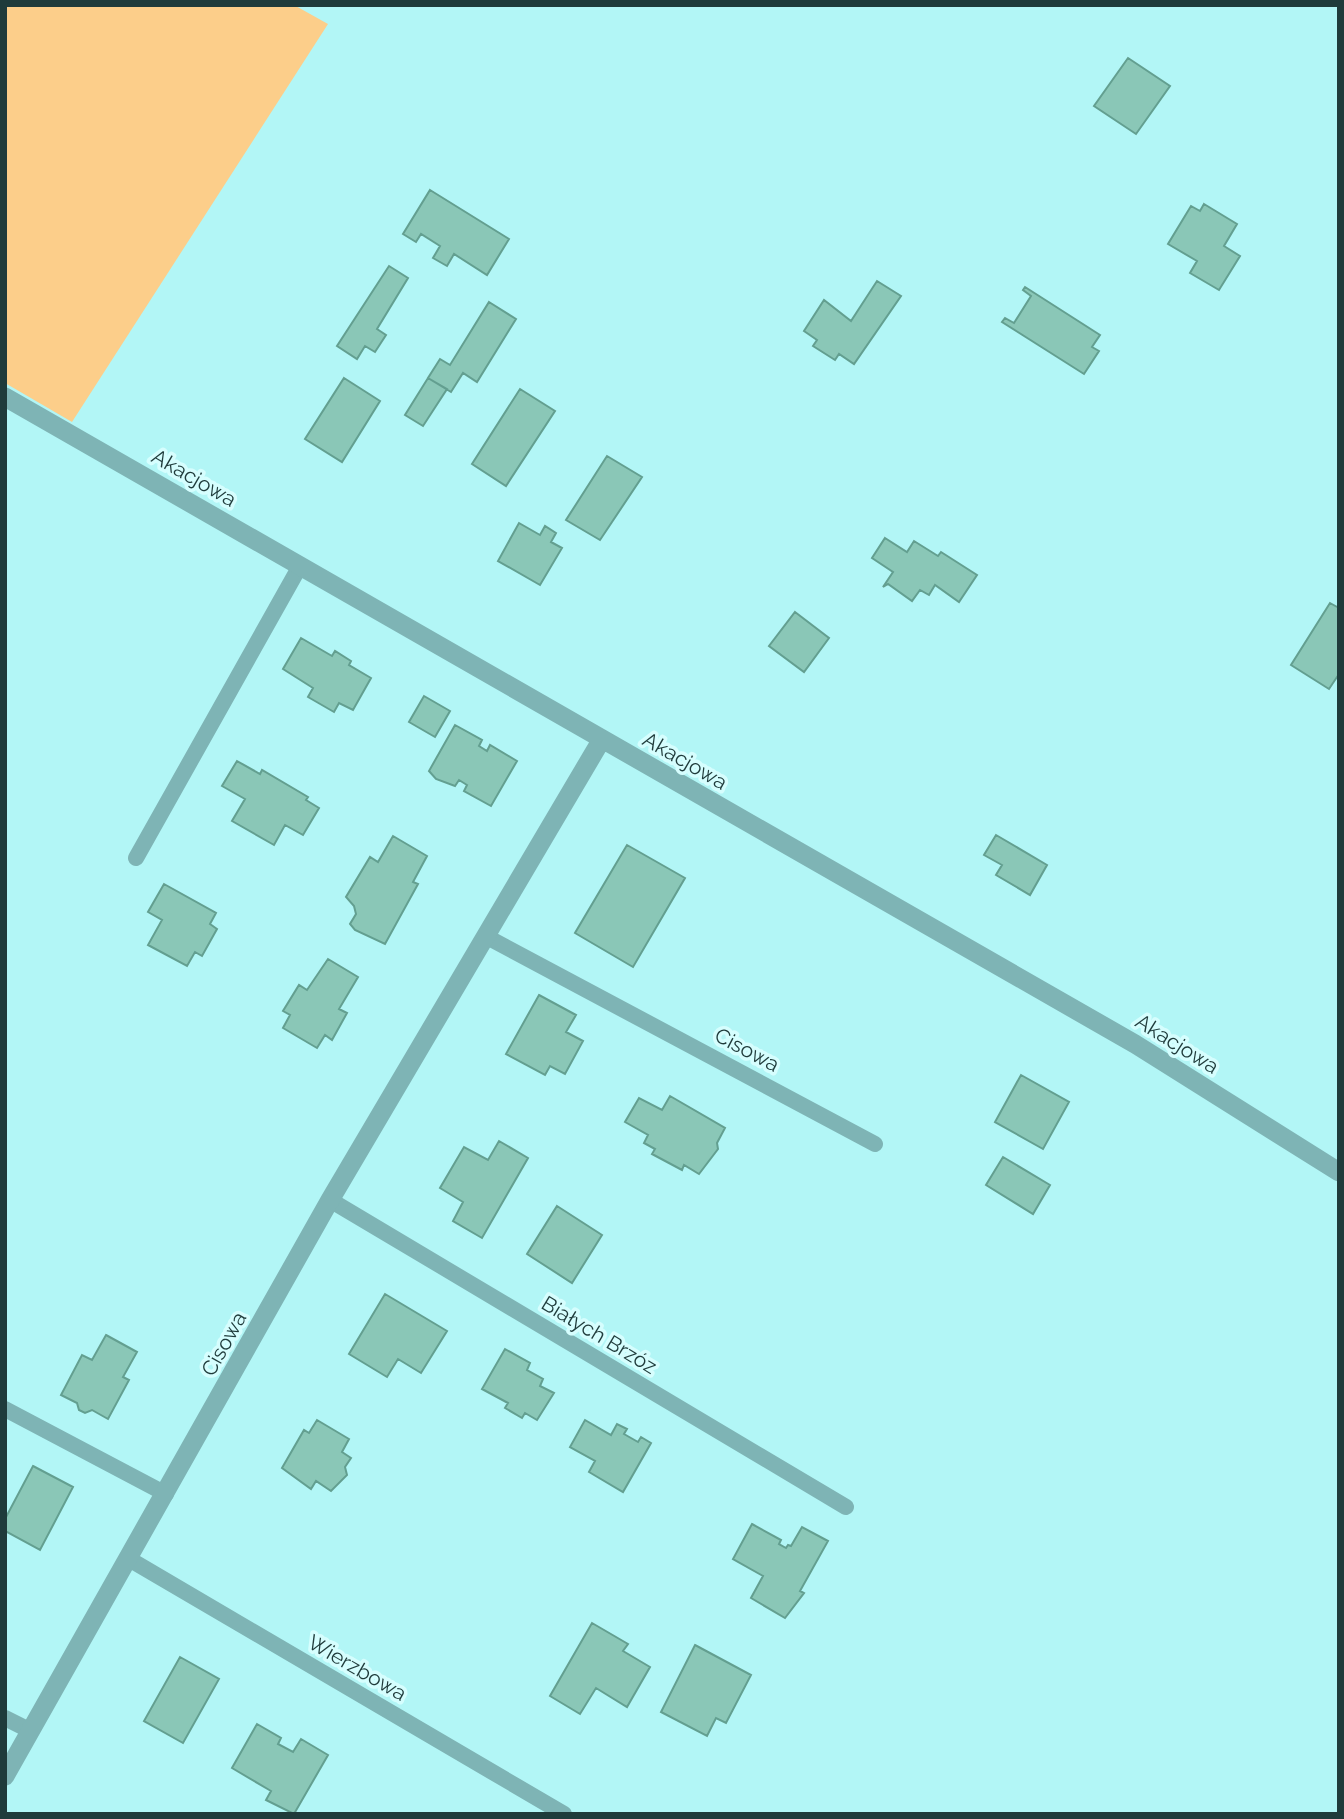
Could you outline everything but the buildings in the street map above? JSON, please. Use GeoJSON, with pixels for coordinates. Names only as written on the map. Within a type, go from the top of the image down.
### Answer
{"type":"FeatureCollection","features":[{"type":"Feature","properties":{"kind":"street","name":"Akacjowa"},"geometry":{"type":"LineString","coordinates":[[5,397],[1135,1044],[1339,1172]]}},
{"type":"Feature","properties":{"kind":"street","name":"Cisowa"},"geometry":{"type":"LineString","coordinates":[[5,1776],[330,1200],[602,739]]}},
{"type":"Feature","properties":{"kind":"lane"},"geometry":{"type":"LineString","coordinates":[[136,858],[300,566]]}},
{"type":"Feature","properties":{"kind":"lane","name":"Cisowa"},"geometry":{"type":"LineString","coordinates":[[487,937],[875,1144]]}},
{"type":"Feature","properties":{"kind":"lane","name":"Białych Brzóz"},"geometry":{"type":"LineString","coordinates":[[330,1200],[846,1507]]}},
{"type":"Feature","properties":{"kind":"lane"},"geometry":{"type":"LineString","coordinates":[[5,1409],[166,1494]]}},
{"type":"Feature","properties":{"kind":"lane","name":"Wierzbowa"},"geometry":{"type":"LineString","coordinates":[[129,1559],[564,1814]]}},
{"type":"Feature","properties":{"kind":"lane"},"geometry":{"type":"LineString","coordinates":[[5,1718],[31,1731]]}},
{"type":"Feature","properties":{"kind":"shaded area"},"geometry":{"type":"Polygon","coordinates":[[[5,5],[294,5],[328,24],[72,422],[5,383],[5,5]]]}}]}
